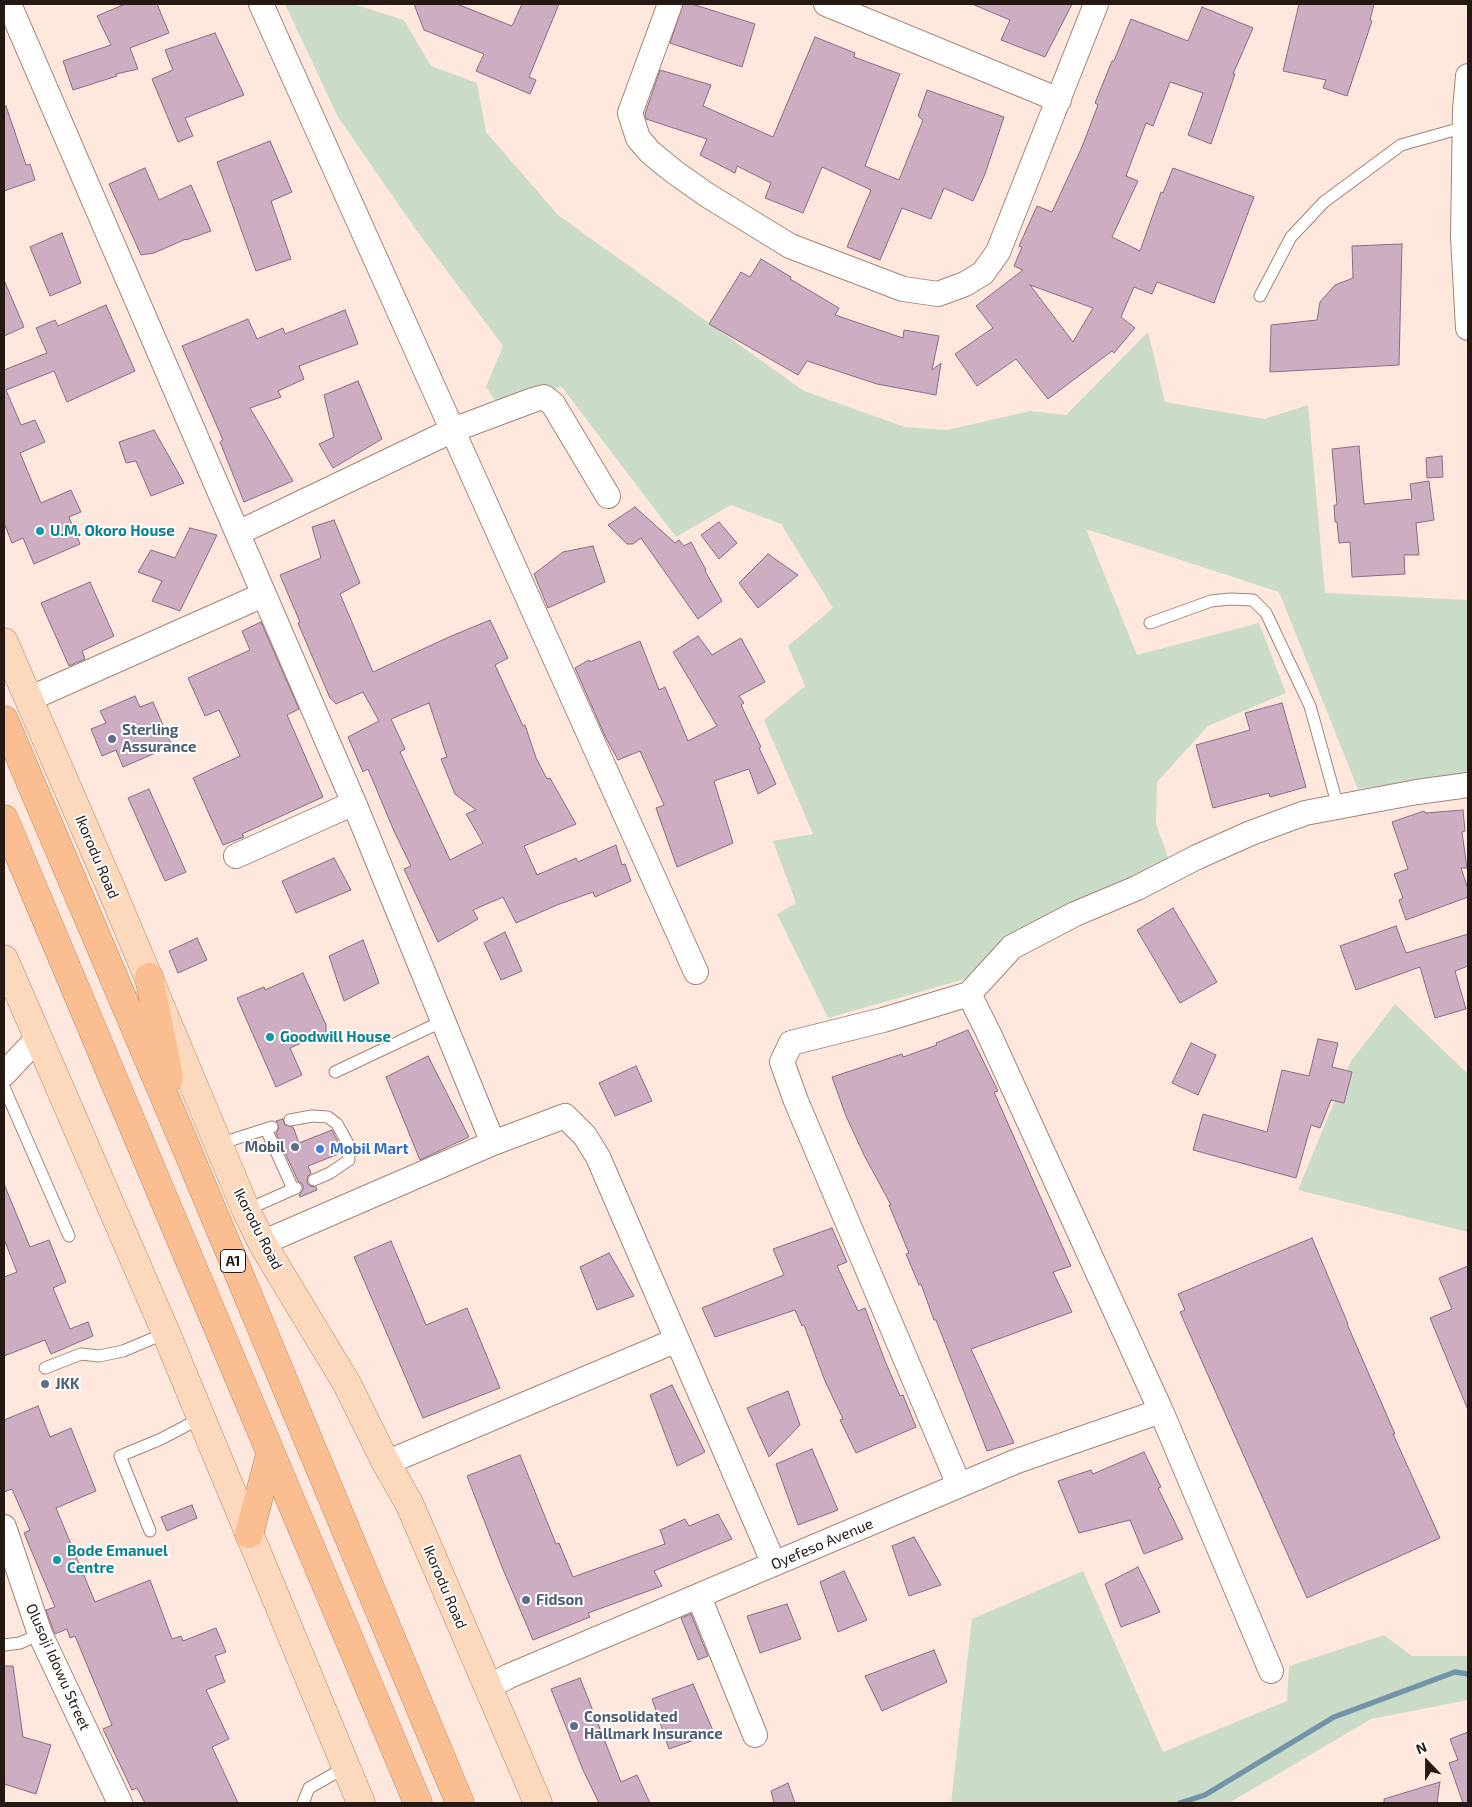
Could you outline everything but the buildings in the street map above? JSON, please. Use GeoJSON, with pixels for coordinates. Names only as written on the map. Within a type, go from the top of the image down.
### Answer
{"type":"FeatureCollection","features":[{"type":"Feature","properties":{"kind":"highway","name":"A1"},"geometry":{"type":"LineString","coordinates":[[4,720],[180,1133],[460,1803]]}},
{"type":"Feature","properties":{"kind":"highway"},"geometry":{"type":"LineString","coordinates":[[4,819],[418,1803]]}},
{"type":"Feature","properties":{"kind":"highway"},"geometry":{"type":"LineString","coordinates":[[149,977],[180,1133]]}},
{"type":"Feature","properties":{"kind":"highway"},"geometry":{"type":"LineString","coordinates":[[249,1534],[270,1455]]}},
{"type":"Feature","properties":{"kind":"main road","name":"Ikorodu Road"},"geometry":{"type":"LineString","coordinates":[[4,642],[149,977],[246,1210],[262,1243],[347,1384],[386,1463],[409,1503],[538,1803]]}},
{"type":"Feature","properties":{"kind":"main road"},"geometry":{"type":"LineString","coordinates":[[4,959],[166,1332],[361,1803]]}},
{"type":"Feature","properties":{"kind":"street"},"geometry":{"type":"LineString","coordinates":[[9,4],[354,803],[493,1143]]}},
{"type":"Feature","properties":{"kind":"street"},"geometry":{"type":"LineString","coordinates":[[260,4],[696,972]]}},
{"type":"Feature","properties":{"kind":"street"},"geometry":{"type":"LineString","coordinates":[[670,4],[630,113],[638,138],[650,152],[707,195],[790,246],[903,289],[938,294],[965,284],[983,272],[998,252],[1096,4]]}},
{"type":"Feature","properties":{"kind":"street"},"geometry":{"type":"LineString","coordinates":[[826,4],[1059,100]]}},
{"type":"Feature","properties":{"kind":"street"},"geometry":{"type":"LineString","coordinates":[[1468,76],[1463,237],[1468,328]]}},
{"type":"Feature","properties":{"kind":"street"},"geometry":{"type":"LineString","coordinates":[[238,533],[453,430],[533,400],[544,398],[553,404],[608,496]]}},
{"type":"Feature","properties":{"kind":"street"},"geometry":{"type":"LineString","coordinates":[[29,699],[264,594]]}},
{"type":"Feature","properties":{"kind":"street"},"geometry":{"type":"LineString","coordinates":[[959,1485],[796,1102],[782,1062],[791,1043],[884,1020],[969,994],[1012,947],[1075,914],[1137,888],[1197,857],[1251,833],[1305,813],[1417,792],[1468,785]]}},
{"type":"Feature","properties":{"kind":"street"},"geometry":{"type":"LineString","coordinates":[[236,856],[354,803]]}},
{"type":"Feature","properties":{"kind":"street"},"geometry":{"type":"LineString","coordinates":[[969,994],[1161,1411],[1271,1671]]}},
{"type":"Feature","properties":{"kind":"street"},"geometry":{"type":"LineString","coordinates":[[4,1074],[38,1038]]}},
{"type":"Feature","properties":{"kind":"street"},"geometry":{"type":"LineString","coordinates":[[262,1243],[493,1143],[565,1116],[585,1136],[598,1157],[774,1564]]}},
{"type":"Feature","properties":{"kind":"street"},"geometry":{"type":"LineString","coordinates":[[386,1463],[677,1340]]}},
{"type":"Feature","properties":{"kind":"street","name":"Oyefeso Avenue"},"geometry":{"type":"LineString","coordinates":[[488,1687],[509,1676],[1017,1461],[1161,1411]]}},
{"type":"Feature","properties":{"kind":"street","name":"Olusoji Idowu Street"},"geometry":{"type":"LineString","coordinates":[[4,1527],[40,1634],[120,1803]]}},
{"type":"Feature","properties":{"kind":"street"},"geometry":{"type":"LineString","coordinates":[[699,1597],[755,1735]]}},
{"type":"Feature","properties":{"kind":"lane"},"geometry":{"type":"LineString","coordinates":[[1260,296],[1291,237],[1324,202],[1401,144],[1465,127]]}},
{"type":"Feature","properties":{"kind":"lane"},"geometry":{"type":"LineString","coordinates":[[1150,623],[1211,602],[1230,599],[1253,600],[1266,613],[1310,706],[1338,807]]}},
{"type":"Feature","properties":{"kind":"lane"},"geometry":{"type":"LineString","coordinates":[[335,1072],[443,1021]]}},
{"type":"Feature","properties":{"kind":"lane"},"geometry":{"type":"LineString","coordinates":[[4,1087],[69,1236]]}},
{"type":"Feature","properties":{"kind":"lane"},"geometry":{"type":"LineString","coordinates":[[290,1120],[312,1116],[328,1117],[337,1124],[347,1142],[349,1160],[330,1173],[314,1180]]}},
{"type":"Feature","properties":{"kind":"lane"},"geometry":{"type":"LineString","coordinates":[[219,1144],[269,1128],[294,1188],[246,1210]]}},
{"type":"Feature","properties":{"kind":"lane"},"geometry":{"type":"LineString","coordinates":[[45,1368],[81,1354],[99,1356],[123,1350],[166,1332]]}},
{"type":"Feature","properties":{"kind":"lane"},"geometry":{"type":"LineString","coordinates":[[150,1531],[120,1456],[161,1439],[201,1418]]}},
{"type":"Feature","properties":{"kind":"lane"},"geometry":{"type":"LineString","coordinates":[[4,1645],[20,1643],[40,1634]]}},
{"type":"Feature","properties":{"kind":"lane"},"geometry":{"type":"LineString","coordinates":[[303,1803],[309,1788],[346,1767]]}},
{"type":"Feature","properties":{"kind":"green space"},"geometry":{"type":"Polygon","coordinates":[[[285,4],[353,4],[404,20],[431,66],[477,83],[486,132],[558,215],[804,391],[905,427],[947,430],[1030,411],[1066,415],[1148,332],[1165,402],[1264,419],[1308,405],[1325,593],[1468,600],[1468,775],[1358,789],[1279,592],[1086,529],[1137,655],[1259,623],[1286,693],[1208,726],[1157,782],[1156,824],[1170,863],[999,942],[979,975],[828,1018],[777,914],[796,903],[773,841],[813,834],[764,720],[805,686],[788,646],[833,608],[781,524],[731,505],[676,537],[561,386],[503,412],[486,387],[503,346],[414,227],[338,117],[285,4]]]}},
{"type":"Feature","properties":{"kind":"green space"},"geometry":{"type":"Polygon","coordinates":[[[1395,1004],[1468,1074],[1468,1232],[1298,1190],[1351,1061],[1395,1004]]]}},
{"type":"Feature","properties":{"kind":"green space"},"geometry":{"type":"Polygon","coordinates":[[[1083,1571],[1163,1752],[1287,1701],[1289,1666],[1384,1635],[1412,1656],[1468,1656],[1468,1700],[1371,1719],[1229,1803],[951,1803],[972,1619],[1083,1571]]]}},
{"type":"Feature","properties":{"kind":"waterway"},"geometry":{"type":"LineString","coordinates":[[1180,1803],[1205,1795],[1334,1717],[1455,1672],[1468,1674]]}},
{"type":"Feature","properties":{"kind":"place","name":"U.M. Okoro House"},"geometry":{"type":"Point","coordinates":[40,531]}},
{"type":"Feature","properties":{"kind":"place","name":"Sterling Assurance"},"geometry":{"type":"Point","coordinates":[112,739]}},
{"type":"Feature","properties":{"kind":"place","name":"Goodwill House"},"geometry":{"type":"Point","coordinates":[270,1037]}},
{"type":"Feature","properties":{"kind":"place","name":"Mobil"},"geometry":{"type":"Point","coordinates":[295,1147]}},
{"type":"Feature","properties":{"kind":"place","name":"Mobil Mart"},"geometry":{"type":"Point","coordinates":[320,1149]}},
{"type":"Feature","properties":{"kind":"place","name":"JKK"},"geometry":{"type":"Point","coordinates":[45,1384]}},
{"type":"Feature","properties":{"kind":"place","name":"Bode Emanuel Centre"},"geometry":{"type":"Point","coordinates":[57,1560]}},
{"type":"Feature","properties":{"kind":"place","name":"Fidson"},"geometry":{"type":"Point","coordinates":[526,1600]}},
{"type":"Feature","properties":{"kind":"place","name":"Consolidated Hallmark Insurance"},"geometry":{"type":"Point","coordinates":[574,1726]}}]}
